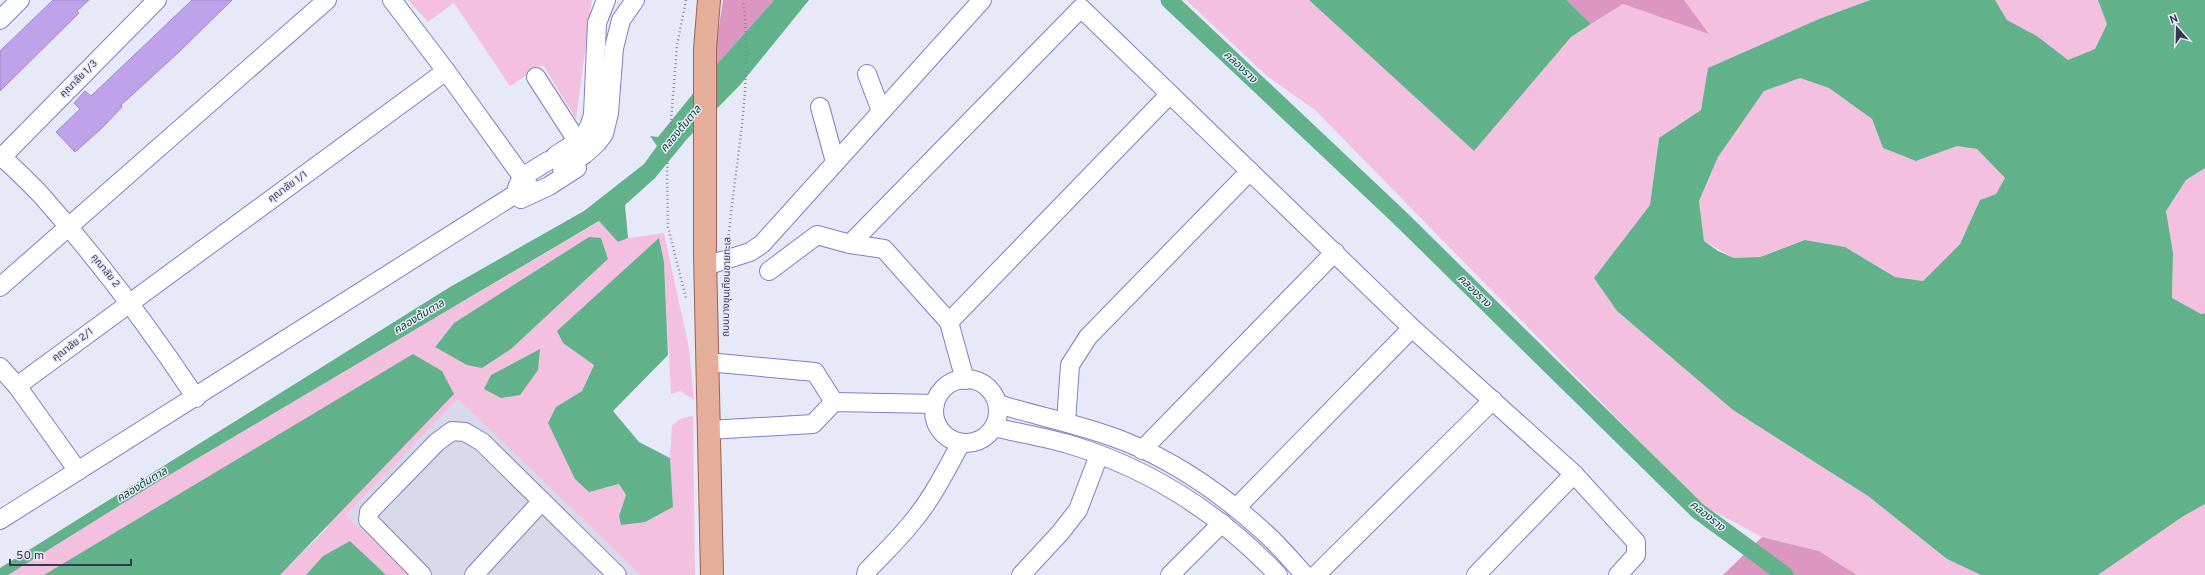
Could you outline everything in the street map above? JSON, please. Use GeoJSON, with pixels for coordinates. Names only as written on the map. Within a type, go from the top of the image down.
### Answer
{"type":"FeatureCollection","features":[{"type":"Feature","properties":{"kind":"main road","name":"ถนนบางขุนเทียนชายทะเล"},"geometry":{"type":"LineString","coordinates":[[709,0],[705,83],[707,362],[712,575]]}},
{"type":"Feature","properties":{"kind":"street"},"geometry":{"type":"LineString","coordinates":[[0,20],[20,0]]}},
{"type":"Feature","properties":{"kind":"street","name":"คุณาลัย 1/3"},"geometry":{"type":"LineString","coordinates":[[1,157],[157,0]]}},
{"type":"Feature","properties":{"kind":"street"},"geometry":{"type":"LineString","coordinates":[[0,287],[327,0]]}},
{"type":"Feature","properties":{"kind":"street"},"geometry":{"type":"LineString","coordinates":[[392,0],[446,71],[526,183]]}},
{"type":"Feature","properties":{"kind":"street"},"geometry":{"type":"LineString","coordinates":[[582,147],[590,129],[593,114],[597,23],[606,0]]}},
{"type":"Feature","properties":{"kind":"street"},"geometry":{"type":"LineString","coordinates":[[496,207],[528,197],[589,160],[604,145],[604,134],[609,113],[614,48],[621,20],[636,0]]}},
{"type":"Feature","properties":{"kind":"street"},"geometry":{"type":"LineString","coordinates":[[706,266],[750,252],[762,244],[880,111],[982,0]]}},
{"type":"Feature","properties":{"kind":"street"},"geometry":{"type":"LineString","coordinates":[[850,244],[1081,8],[1412,328],[1574,474],[1636,542],[1636,555],[1618,575]]}},
{"type":"Feature","properties":{"kind":"street","name":"คุณาลัย 1/1"},"geometry":{"type":"LineString","coordinates":[[129,303],[446,71]]}},
{"type":"Feature","properties":{"kind":"street"},"geometry":{"type":"LineString","coordinates":[[867,74],[880,111]]}},
{"type":"Feature","properties":{"kind":"street"},"geometry":{"type":"LineString","coordinates":[[536,77],[582,147]]}},
{"type":"Feature","properties":{"kind":"street"},"geometry":{"type":"LineString","coordinates":[[949,322],[1170,94]]}},
{"type":"Feature","properties":{"kind":"street"},"geometry":{"type":"LineString","coordinates":[[820,107],[835,162]]}},
{"type":"Feature","properties":{"kind":"street"},"geometry":{"type":"LineString","coordinates":[[0,520],[196,398],[496,207],[514,195],[526,183],[582,147],[598,143],[604,134]]}},
{"type":"Feature","properties":{"kind":"street","name":"คุณาลัย 2"},"geometry":{"type":"LineString","coordinates":[[1,157],[40,194],[68,227],[129,303],[196,398]]}},
{"type":"Feature","properties":{"kind":"street"},"geometry":{"type":"LineString","coordinates":[[1066,422],[1070,365],[1088,337],[1250,171]]}},
{"type":"Feature","properties":{"kind":"street"},"geometry":{"type":"LineString","coordinates":[[769,271],[816,235],[850,244],[884,249],[949,322],[965,380]]}},
{"type":"Feature","properties":{"kind":"street"},"geometry":{"type":"LineString","coordinates":[[1142,450],[1335,252]]}},
{"type":"Feature","properties":{"kind":"street","name":"คุณาลัย 2/1"},"geometry":{"type":"LineString","coordinates":[[16,386],[129,303]]}},
{"type":"Feature","properties":{"kind":"street"},"geometry":{"type":"LineString","coordinates":[[1236,508],[1412,328]]}},
{"type":"Feature","properties":{"kind":"street"},"geometry":{"type":"LineString","coordinates":[[707,362],[815,372],[834,402]]}},
{"type":"Feature","properties":{"kind":"street"},"geometry":{"type":"LineString","coordinates":[[0,367],[16,386],[78,471]]}},
{"type":"Feature","properties":{"kind":"street"},"geometry":{"type":"LineString","coordinates":[[965,380],[976,381],[986,386],[993,394],[998,404],[998,415],[994,427],[981,440],[971,443],[961,443],[951,439],[943,433],[937,424],[934,415],[935,404],[946,387],[955,382],[965,380]]}},
{"type":"Feature","properties":{"kind":"street"},"geometry":{"type":"LineString","coordinates":[[1316,575],[1493,400]]}},
{"type":"Feature","properties":{"kind":"street"},"geometry":{"type":"LineString","coordinates":[[709,430],[813,424],[834,402],[935,404]]}},
{"type":"Feature","properties":{"kind":"street"},"geometry":{"type":"LineString","coordinates":[[998,404],[1066,422],[1126,442],[1179,469],[1223,497],[1264,532],[1305,575]]}},
{"type":"Feature","properties":{"kind":"street"},"geometry":{"type":"LineString","coordinates":[[994,427],[1068,444],[1120,462],[1171,488],[1222,523],[1253,549],[1278,575]]}},
{"type":"Feature","properties":{"kind":"street"},"geometry":{"type":"LineString","coordinates":[[422,575],[370,523],[368,520],[369,512],[437,442],[452,431],[465,432],[482,442],[617,575]]}},
{"type":"Feature","properties":{"kind":"street"},"geometry":{"type":"LineString","coordinates":[[866,575],[867,571],[909,526],[923,508],[935,490],[961,443]]}},
{"type":"Feature","properties":{"kind":"street"},"geometry":{"type":"LineString","coordinates":[[1021,575],[1060,533],[1078,510],[1099,455]]}},
{"type":"Feature","properties":{"kind":"street"},"geometry":{"type":"LineString","coordinates":[[1476,575],[1574,474]]}},
{"type":"Feature","properties":{"kind":"street"},"geometry":{"type":"LineString","coordinates":[[474,575],[542,501]]}},
{"type":"Feature","properties":{"kind":"street"},"geometry":{"type":"LineString","coordinates":[[1170,575],[1222,523]]}},
{"type":"Feature","properties":{"kind":"path"},"geometry":{"type":"LineString","coordinates":[[667,172],[671,103],[677,45],[686,0]]}},
{"type":"Feature","properties":{"kind":"path","name":"ถนนบางขุนเทียนชายทะเล"},"geometry":{"type":"LineString","coordinates":[[726,312],[727,260],[731,204],[745,109],[747,26],[743,0]]}},
{"type":"Feature","properties":{"kind":"shaded area"},"geometry":{"type":"Polygon","coordinates":[[[408,0],[592,0],[576,119],[543,65],[510,86],[454,3],[428,22],[408,0]]]}},
{"type":"Feature","properties":{"kind":"shaded area"},"geometry":{"type":"Polygon","coordinates":[[[723,0],[774,0],[717,64],[716,47],[723,0]]]}},
{"type":"Feature","properties":{"kind":"shaded area"},"geometry":{"type":"Polygon","coordinates":[[[1186,0],[1309,0],[1474,151],[1571,37],[1623,4],[1708,33],[1684,0],[1870,0],[1819,19],[1708,68],[1701,110],[1659,138],[1650,205],[1594,278],[1617,311],[1733,410],[1868,496],[1947,559],[1981,575],[1857,575],[1819,551],[1762,537],[1702,505],[1315,110],[1267,76],[1186,0]]]}},
{"type":"Feature","properties":{"kind":"shaded area"},"geometry":{"type":"Polygon","coordinates":[[[1567,0],[1684,0],[1709,34],[1623,4],[1591,24],[1567,0]]]}},
{"type":"Feature","properties":{"kind":"shaded area"},"geometry":{"type":"Polygon","coordinates":[[[1995,0],[2098,0],[2107,24],[2095,49],[2068,60],[2037,36],[2007,20],[1995,0]]]}},
{"type":"Feature","properties":{"kind":"shaded area"},"geometry":{"type":"Polygon","coordinates":[[[1800,78],[1829,88],[1872,119],[1883,148],[1916,161],[1957,146],[1977,149],[2005,178],[1996,194],[1980,200],[1960,244],[1923,281],[1895,277],[1845,247],[1805,240],[1759,257],[1734,258],[1704,241],[1699,201],[1718,157],[1764,91],[1800,78]]]}},
{"type":"Feature","properties":{"kind":"shaded area"},"geometry":{"type":"Polygon","coordinates":[[[2205,168],[2205,313],[2201,314],[2172,299],[2173,253],[2166,211],[2186,180],[2205,168]]]}},
{"type":"Feature","properties":{"kind":"shaded area"},"geometry":{"type":"Polygon","coordinates":[[[600,221],[618,242],[628,238],[664,233],[689,348],[694,400],[680,391],[671,394],[664,262],[659,238],[563,343],[594,364],[582,391],[556,407],[606,488],[619,484],[626,495],[619,516],[621,525],[673,507],[670,458],[672,425],[682,418],[693,416],[695,575],[641,575],[458,399],[346,515],[409,575],[386,575],[350,541],[323,556],[306,575],[280,575],[329,526],[44,575],[8,575],[154,484],[600,221]],[[589,238],[454,323],[435,346],[482,368],[511,349],[608,259],[601,238],[589,238]],[[540,349],[491,375],[484,389],[540,349]]]}},
{"type":"Feature","properties":{"kind":"shaded area"},"geometry":{"type":"Polygon","coordinates":[[[458,399],[651,575],[409,575],[346,515],[458,399]]]}},
{"type":"Feature","properties":{"kind":"shaded area"},"geometry":{"type":"Polygon","coordinates":[[[2205,504],[2205,575],[2098,575],[2182,517],[2205,504]]]}},
{"type":"Feature","properties":{"kind":"shaded area"},"geometry":{"type":"Polygon","coordinates":[[[1762,537],[1819,551],[1857,575],[1723,575],[1762,537]]]}},
{"type":"Feature","properties":{"kind":"water","name":"คลองต้นตาล"},"geometry":{"type":"Polygon","coordinates":[[[774,0],[809,0],[740,85],[687,139],[655,178],[625,205],[628,238],[618,242],[599,221],[154,484],[8,575],[0,575],[0,568],[450,287],[584,211],[644,164],[657,146],[650,136],[658,137],[717,64],[774,0]]]}},
{"type":"Feature","properties":{"kind":"water"},"geometry":{"type":"Polygon","coordinates":[[[1309,0],[1567,0],[1591,24],[1571,37],[1474,151],[1309,0]]]}},
{"type":"Feature","properties":{"kind":"water"},"geometry":{"type":"Polygon","coordinates":[[[1870,0],[1995,0],[2007,20],[2037,36],[2068,60],[2095,49],[2107,24],[2098,0],[2205,0],[2205,168],[2186,180],[2166,211],[2173,253],[2172,298],[2201,314],[2205,313],[2205,504],[2182,517],[2098,575],[1981,575],[1947,559],[1868,496],[1733,410],[1617,311],[1594,278],[1650,205],[1659,138],[1701,110],[1708,68],[1819,19],[1870,0]],[[1800,78],[1764,91],[1718,157],[1699,201],[1704,241],[1718,251],[1734,258],[1760,257],[1805,240],[1845,247],[1895,277],[1923,281],[1960,244],[1980,200],[1996,194],[2005,178],[1977,149],[1957,146],[1916,161],[1883,148],[1872,119],[1829,88],[1800,78]]]}},
{"type":"Feature","properties":{"kind":"water"},"geometry":{"type":"Polygon","coordinates":[[[589,237],[601,238],[608,259],[511,349],[482,368],[467,365],[435,347],[454,323],[589,237]]]}},
{"type":"Feature","properties":{"kind":"water"},"geometry":{"type":"Polygon","coordinates":[[[659,238],[664,262],[668,355],[613,411],[639,442],[670,458],[673,507],[645,522],[621,525],[619,516],[626,495],[619,484],[589,492],[575,479],[548,423],[556,407],[582,391],[594,365],[563,343],[557,331],[659,238]]]}},
{"type":"Feature","properties":{"kind":"water"},"geometry":{"type":"Polygon","coordinates":[[[540,349],[538,370],[520,395],[501,398],[484,389],[491,375],[540,349]]]}},
{"type":"Feature","properties":{"kind":"water"},"geometry":{"type":"Polygon","coordinates":[[[413,354],[442,371],[454,394],[280,575],[44,575],[413,354]]]}},
{"type":"Feature","properties":{"kind":"water"},"geometry":{"type":"Polygon","coordinates":[[[350,541],[386,575],[306,575],[323,556],[350,541]]]}},
{"type":"Feature","properties":{"kind":"building"},"geometry":{"type":"Polygon","coordinates":[[[53,0],[89,0],[77,11],[79,13],[0,91],[0,51],[53,0]]]}},
{"type":"Feature","properties":{"kind":"building"},"geometry":{"type":"Polygon","coordinates":[[[192,0],[232,0],[179,52],[121,105],[122,107],[101,129],[75,152],[56,132],[80,109],[74,103],[85,91],[91,96],[192,0]]]}},
{"type":"Feature","properties":{"kind":"waterway","name":"คลองราง"},"geometry":{"type":"LineString","coordinates":[[1169,0],[1399,217],[1698,511],[1785,575]]}}]}
